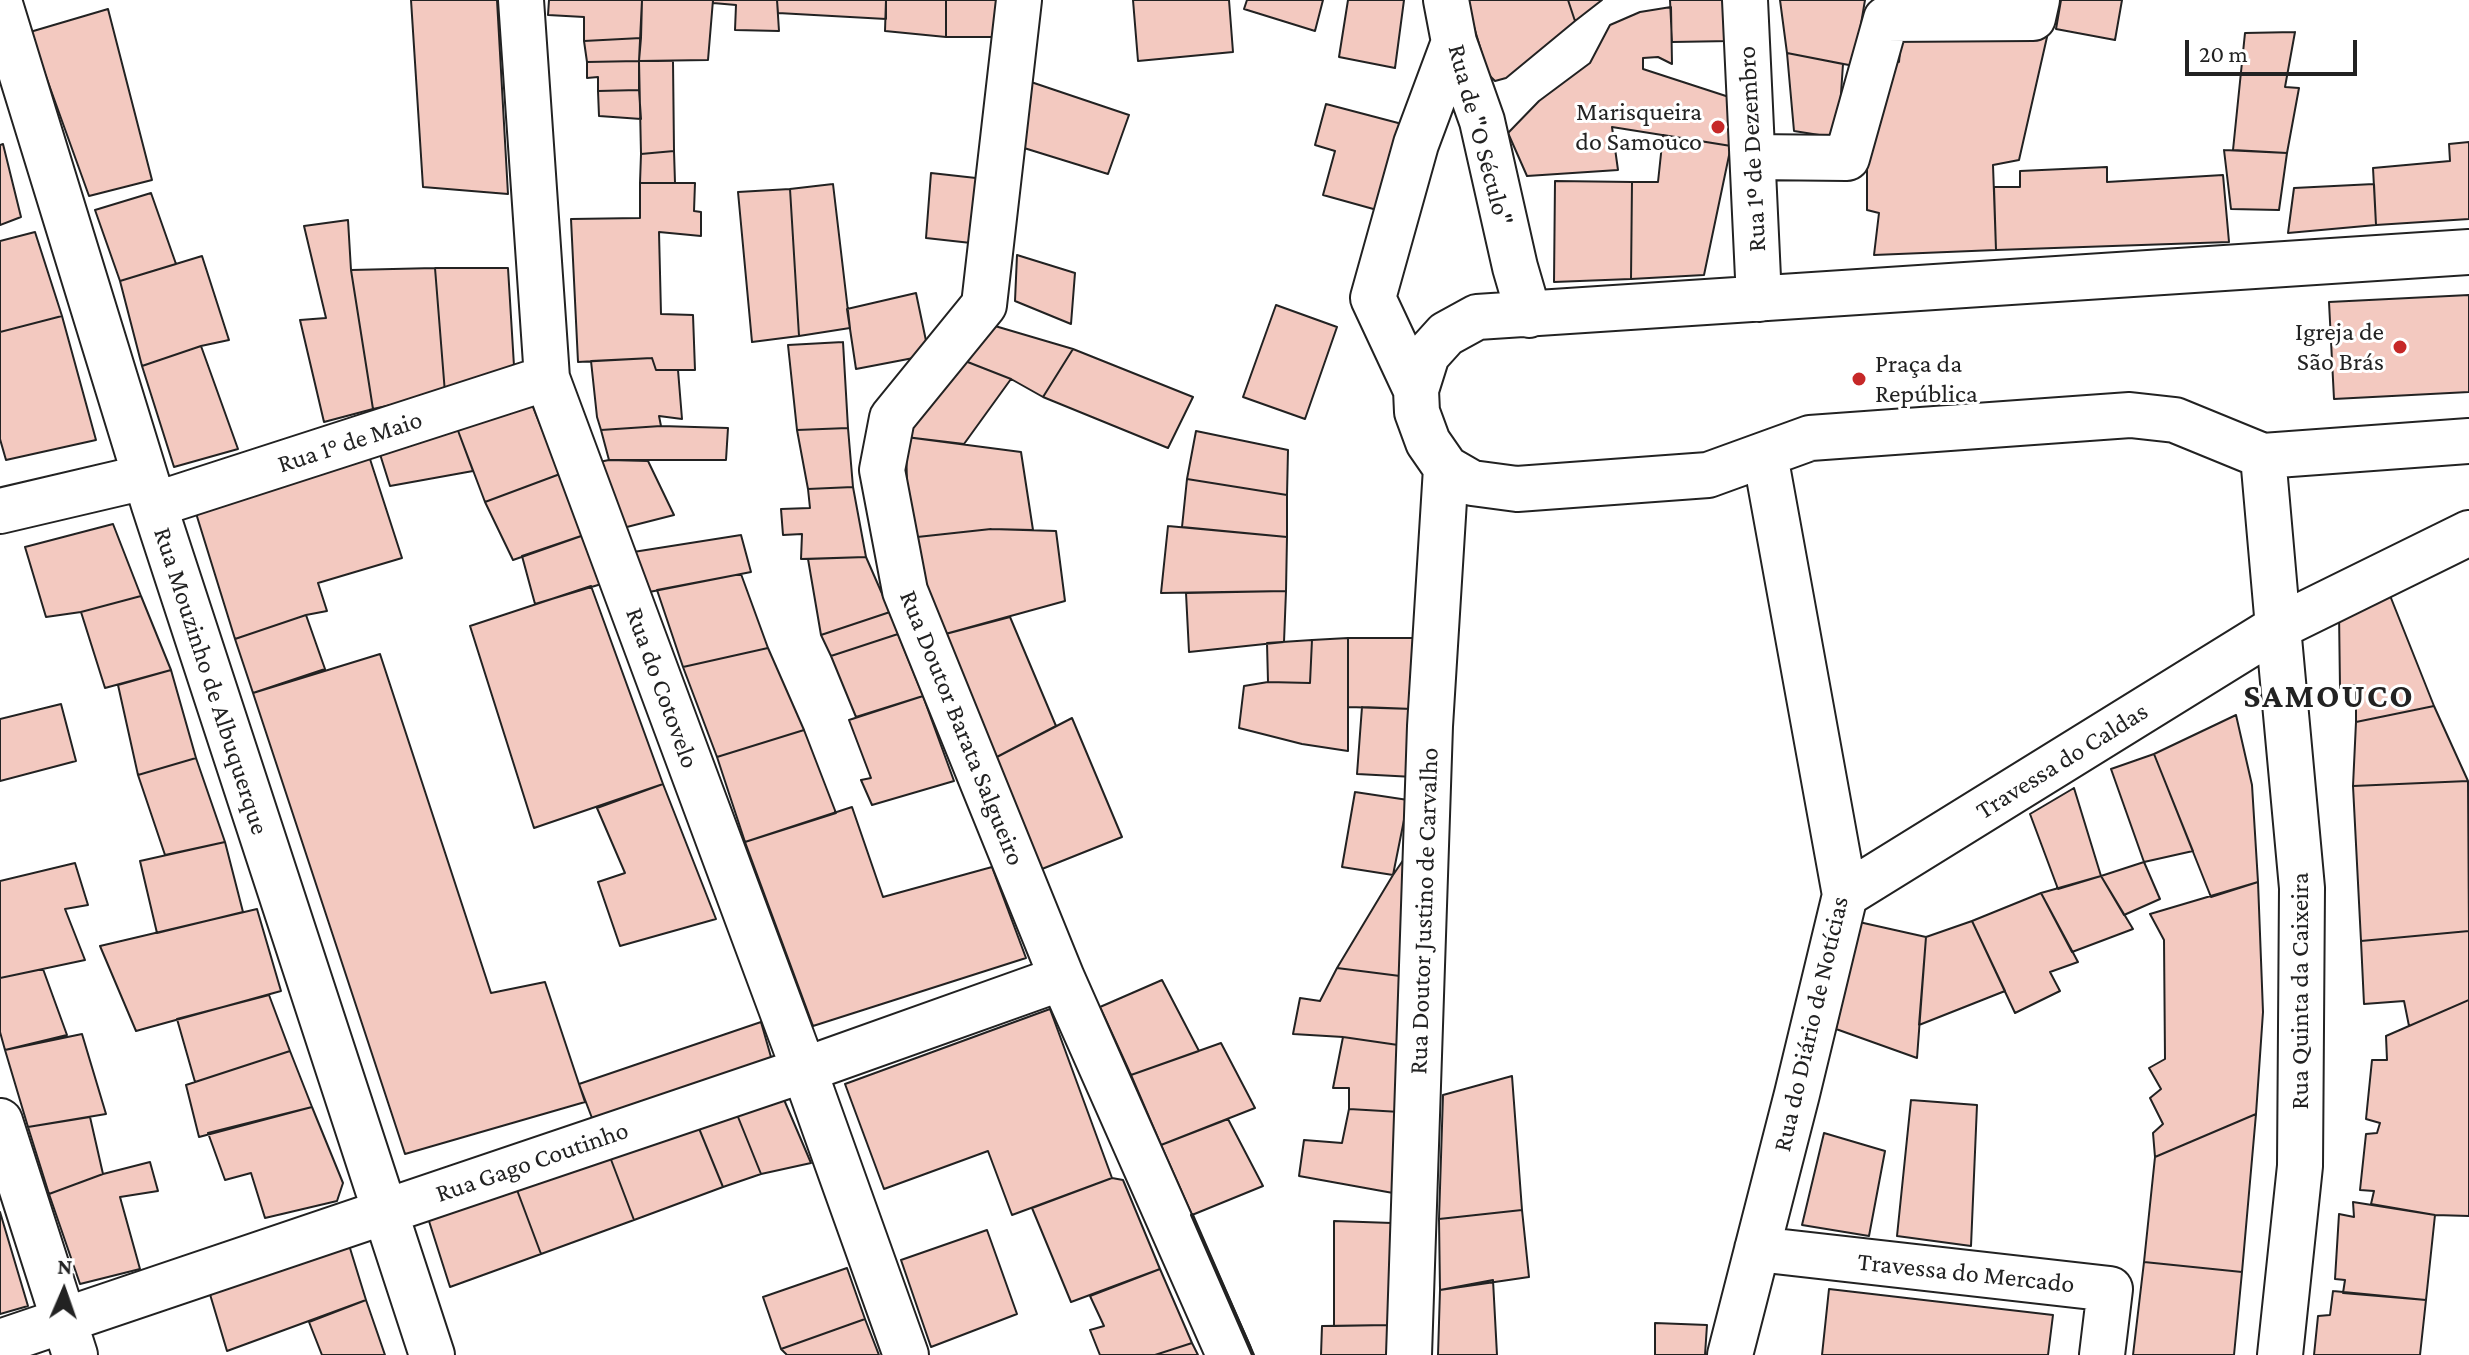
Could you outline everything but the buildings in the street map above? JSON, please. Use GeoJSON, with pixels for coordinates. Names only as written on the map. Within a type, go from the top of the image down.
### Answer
{"type":"FeatureCollection","features":[{"type":"Feature","properties":{"kind":"street","name":"Rua do Cotovelo"},"geometry":{"type":"LineString","coordinates":[[521,0],[547,378],[804,1070],[906,1355]]}},
{"type":"Feature","properties":{"kind":"street","name":"Rua Doutor Barata Salgueiro"},"geometry":{"type":"LineString","coordinates":[[1019,0],[984,305],[892,418],[882,470],[905,591],[1062,978],[1229,1355]]}},
{"type":"Feature","properties":{"kind":"street","name":"Rua de \"O Século\""},"geometry":{"type":"LineString","coordinates":[[1446,0],[1454,42],[1482,121],[1529,315]]}},
{"type":"Feature","properties":{"kind":"street","name":"Rua 1º de Dezembro"},"geometry":{"type":"LineString","coordinates":[[1745,0],[1759,299]]}},
{"type":"Feature","properties":{"kind":"street"},"geometry":{"type":"LineString","coordinates":[[1753,157],[1847,158],[1886,19],[2033,18],[2037,0]]}},
{"type":"Feature","properties":{"kind":"street","name":"Rua Mouzinho de Albuquerque"},"geometry":{"type":"LineString","coordinates":[[0,4],[149,491],[432,1355]]}},
{"type":"Feature","properties":{"kind":"street"},"geometry":{"type":"LineString","coordinates":[[1416,390],[1373,298],[1416,144],[1454,42]]}},
{"type":"Feature","properties":{"kind":"street"},"geometry":{"type":"LineString","coordinates":[[2469,252],[1477,317],[1446,334],[1427,355],[1416,390],[1417,412],[1428,442],[1446,468],[1472,483],[1517,489],[1708,475],[1810,438],[2130,415],[2175,420],[2263,456],[2469,441]]}},
{"type":"Feature","properties":{"kind":"street","name":"Rua 1° de Maio"},"geometry":{"type":"LineString","coordinates":[[0,511],[149,491],[547,378]]}},
{"type":"Feature","properties":{"kind":"street","name":"Rua do Diário de Notícias"},"geometry":{"type":"LineString","coordinates":[[1730,1355],[1845,895],[1765,455]]}},
{"type":"Feature","properties":{"kind":"street","name":"Rua Quinta da Caixeira"},"geometry":{"type":"LineString","coordinates":[[2263,456],[2302,888],[2300,1166],[2280,1355]]}},
{"type":"Feature","properties":{"kind":"street","name":"Rua Doutor Justino de Carvalho"},"geometry":{"type":"LineString","coordinates":[[1409,1355],[1430,726],[1446,468]]}},
{"type":"Feature","properties":{"kind":"street","name":"Travessa do Caldas"},"geometry":{"type":"LineString","coordinates":[[1845,895],[2278,627],[2469,533]]}},
{"type":"Feature","properties":{"kind":"street","name":"Rua Gago Coutinho"},"geometry":{"type":"LineString","coordinates":[[0,1342],[70,1338],[384,1212],[804,1070],[1062,978]]}},
{"type":"Feature","properties":{"kind":"street"},"geometry":{"type":"LineString","coordinates":[[0,1121],[70,1338]]}},
{"type":"Feature","properties":{"kind":"street","name":"Travessa do Mercado"},"geometry":{"type":"LineString","coordinates":[[1757,1249],[2110,1289],[2102,1355]]}},
{"type":"Feature","properties":{"kind":"wall"},"geometry":{"type":"LineString","coordinates":[[1192,1215],[1253,1355]]}},
{"type":"Feature","properties":{"kind":"place","name":"Marisqueira do Samouco"},"geometry":{"type":"Point","coordinates":[1718,127]}},
{"type":"Feature","properties":{"kind":"place","name":"Igreja de São Brás"},"geometry":{"type":"Point","coordinates":[2400,347]}},
{"type":"Feature","properties":{"kind":"place","name":"Praça da República"},"geometry":{"type":"Point","coordinates":[1859,379]}},
{"type":"Feature","properties":{"kind":"district","name":"SAMOUCO"},"geometry":{"type":"Point","coordinates":[2329,697]}}]}
